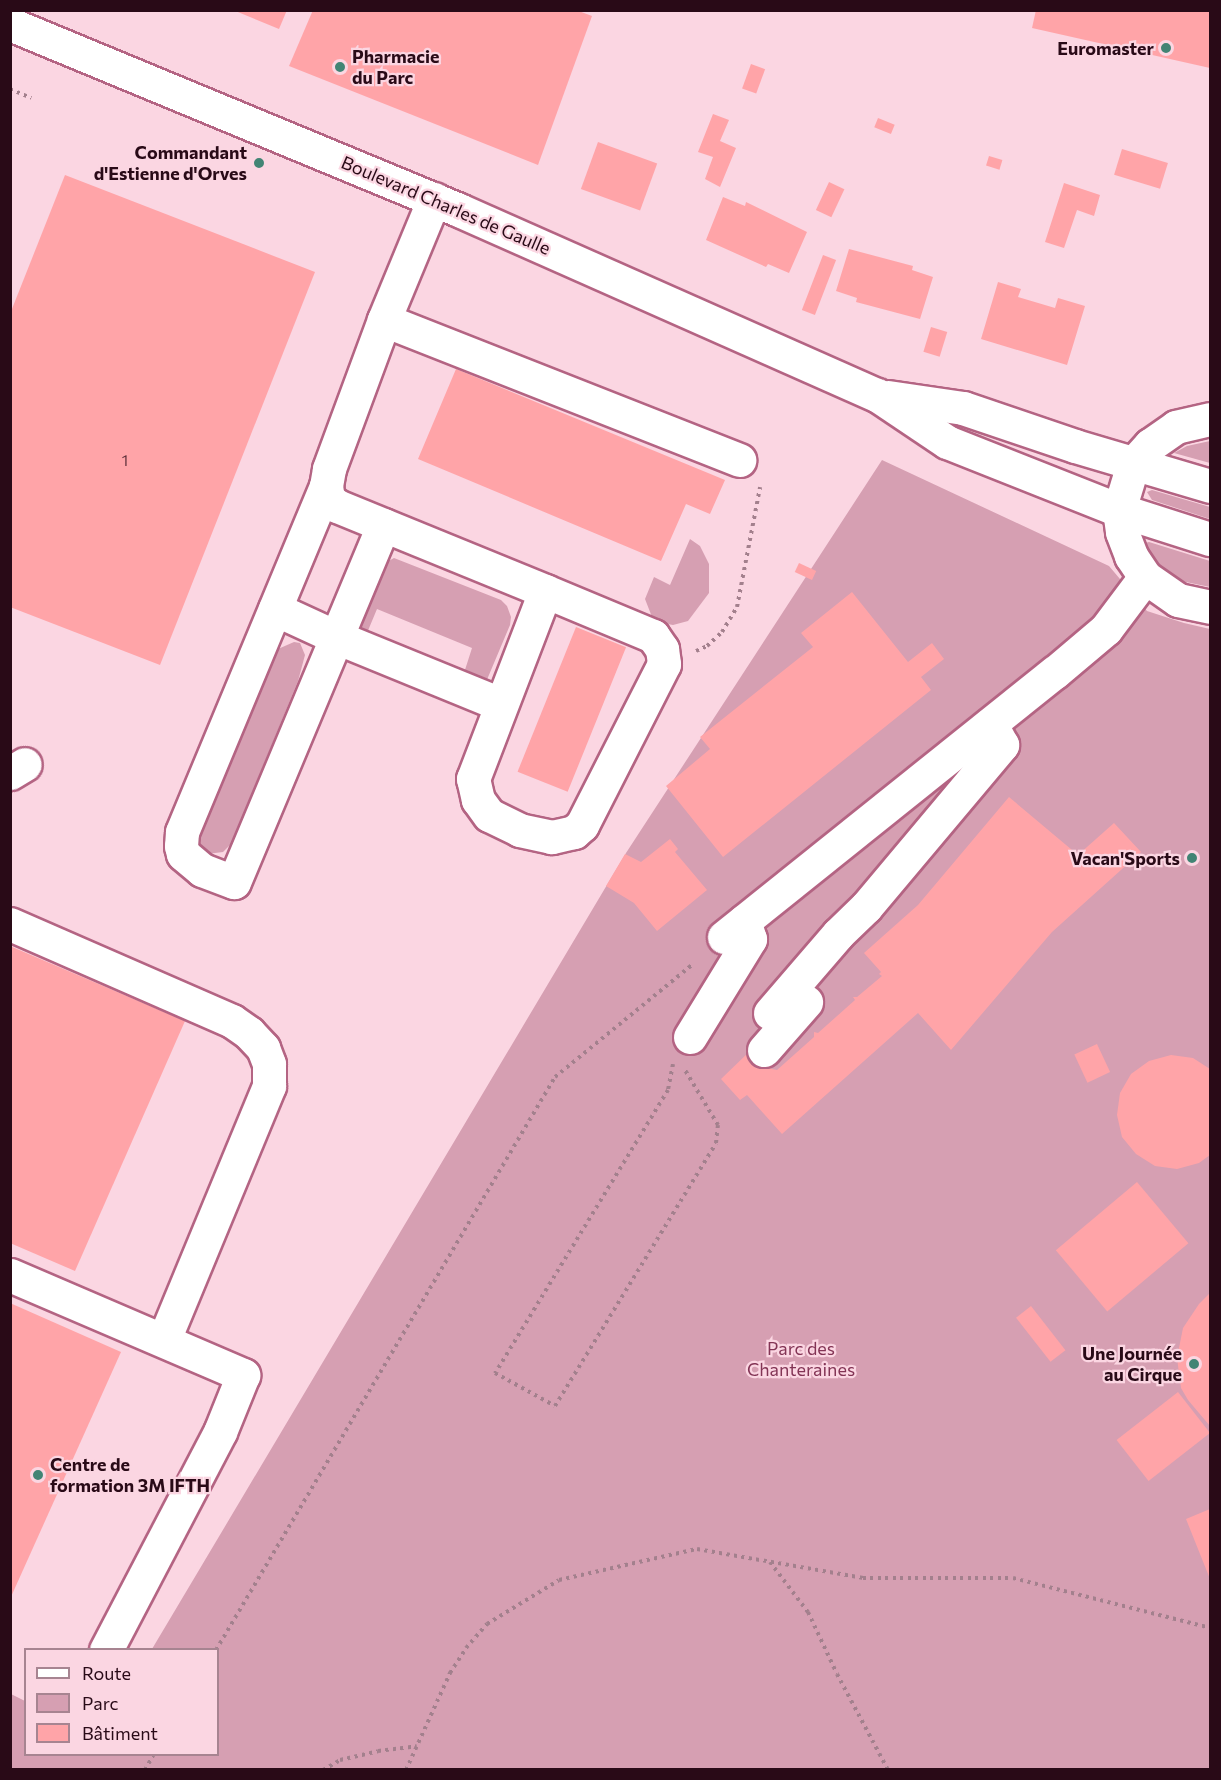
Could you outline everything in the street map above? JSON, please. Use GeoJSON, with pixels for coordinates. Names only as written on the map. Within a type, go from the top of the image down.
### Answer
{"type":"FeatureCollection","features":[{"type":"Feature","properties":{"kind":"main road","name":"Boulevard Charles de Gaulle"},"geometry":{"type":"LineString","coordinates":[[12,29],[434,199],[877,395],[947,442],[1119,510],[1210,539]]}},
{"type":"Feature","properties":{"kind":"main road"},"geometry":{"type":"LineString","coordinates":[[383,525],[234,882],[202,870],[183,854],[182,832],[326,486],[329,469],[384,320],[434,199]]}},
{"type":"Feature","properties":{"kind":"main road"},"geometry":{"type":"LineString","coordinates":[[384,320],[740,460]]}},
{"type":"Feature","properties":{"kind":"main road","name":"Boulevard Charles de Gaulle"},"geometry":{"type":"LineString","coordinates":[[877,395],[963,408],[1133,464],[1210,486]]}},
{"type":"Feature","properties":{"kind":"main road"},"geometry":{"type":"LineString","coordinates":[[1210,419],[1176,427],[1150,445],[1133,464],[1119,510],[1122,532],[1131,556],[1145,578],[1161,591],[1178,600],[1210,607]]}},
{"type":"Feature","properties":{"kind":"main road"},"geometry":{"type":"LineString","coordinates":[[326,486],[328,499],[337,506],[545,591],[653,636],[664,658],[664,664],[582,825],[574,832],[563,835],[541,836],[512,827],[489,814],[478,800],[473,779],[545,591]]}},
{"type":"Feature","properties":{"kind":"main road"},"geometry":{"type":"LineString","coordinates":[[682,1045],[750,939],[734,929],[1106,629],[1145,578]]}},
{"type":"Feature","properties":{"kind":"main road"},"geometry":{"type":"LineString","coordinates":[[275,609],[336,637],[500,704]]}},
{"type":"Feature","properties":{"kind":"main road"},"geometry":{"type":"LineString","coordinates":[[770,1013],[838,934],[866,907],[1002,746],[991,724]]}},
{"type":"Feature","properties":{"kind":"main road"},"geometry":{"type":"LineString","coordinates":[[764,1050],[857,944],[866,907]]}},
{"type":"Feature","properties":{"kind":"main road"},"geometry":{"type":"LineString","coordinates":[[10,924],[232,1021],[249,1033],[263,1048],[270,1064],[270,1086],[164,1340]]}},
{"type":"Feature","properties":{"kind":"main road"},"geometry":{"type":"LineString","coordinates":[[10,1275],[243,1375],[220,1432],[107,1648]]}},
{"type":"Feature","properties":{"kind":"path"},"geometry":{"type":"LineString","coordinates":[[10,89],[32,98]]}},
{"type":"Feature","properties":{"kind":"path"},"geometry":{"type":"LineString","coordinates":[[664,658],[692,653],[707,646],[722,632],[737,607],[763,469],[740,460]]}},
{"type":"Feature","properties":{"kind":"path"},"geometry":{"type":"LineString","coordinates":[[217,1648],[555,1077],[672,982]]}},
{"type":"Feature","properties":{"kind":"path"},"geometry":{"type":"LineString","coordinates":[[682,1045],[718,1125],[716,1143],[555,1406],[495,1373],[668,1090],[682,1045]]}},
{"type":"Feature","properties":{"kind":"path"},"geometry":{"type":"LineString","coordinates":[[406,1770],[450,1673],[466,1648],[487,1624],[559,1580],[697,1549],[863,1578],[1013,1578],[1210,1628]]}},
{"type":"Feature","properties":{"kind":"path"},"geometry":{"type":"LineString","coordinates":[[769,1561],[808,1612],[837,1674],[888,1770]]}},
{"type":"Feature","properties":{"kind":"path"},"geometry":{"type":"LineString","coordinates":[[323,1770],[349,1758],[378,1751],[418,1746]]}},
{"type":"Feature","properties":{"kind":"path"},"geometry":{"type":"LineString","coordinates":[[145,1770],[153,1756]]}},
{"type":"Feature","properties":{"kind":"green space"},"geometry":{"type":"Polygon","coordinates":[[[1210,441],[1210,463],[1174,453],[1187,446],[1210,441]]]}},
{"type":"Feature","properties":{"kind":"green space","name":"Parc des Chanteraines"},"geometry":{"type":"Polygon","coordinates":[[[882,460],[1109,566],[1147,611],[1210,629],[1210,1769],[11,1770],[11,1694],[24,1700],[24,1756],[219,1756],[219,1648],[153,1648],[626,853],[882,460]]]}},
{"type":"Feature","properties":{"kind":"green space"},"geometry":{"type":"Polygon","coordinates":[[[1152,490],[1210,507],[1210,519],[1152,500],[1147,492],[1152,490]]]}},
{"type":"Feature","properties":{"kind":"green space"},"geometry":{"type":"Polygon","coordinates":[[[690,539],[700,546],[709,564],[709,593],[688,621],[673,625],[662,623],[652,617],[645,599],[654,577],[670,585],[690,539]]]}},
{"type":"Feature","properties":{"kind":"green space"},"geometry":{"type":"Polygon","coordinates":[[[1149,542],[1210,561],[1210,587],[1181,581],[1169,575],[1157,565],[1145,548],[1145,543],[1149,542]]]}},
{"type":"Feature","properties":{"kind":"green space"},"geometry":{"type":"Polygon","coordinates":[[[394,558],[501,600],[507,606],[511,617],[510,625],[486,682],[464,673],[472,648],[377,609],[367,633],[363,630],[359,621],[385,563],[394,558]]]}},
{"type":"Feature","properties":{"kind":"green space"},"geometry":{"type":"Polygon","coordinates":[[[294,642],[300,643],[305,655],[298,681],[231,844],[223,852],[207,854],[201,848],[200,835],[278,649],[294,642]]]}},
{"type":"Feature","properties":{"kind":"building"},"geometry":{"type":"Polygon","coordinates":[[[233,10],[287,10],[279,29],[233,10]]]}},
{"type":"Feature","properties":{"kind":"building"},"geometry":{"type":"Polygon","coordinates":[[[313,10],[576,10],[592,16],[538,165],[289,66],[313,10]]]}},
{"type":"Feature","properties":{"kind":"building","name":"Euromaster"},"geometry":{"type":"Polygon","coordinates":[[[1036,10],[1210,10],[1210,68],[1032,28],[1036,10]]]}},
{"type":"Feature","properties":{"kind":"building"},"geometry":{"type":"Polygon","coordinates":[[[751,64],[765,69],[756,94],[742,88],[751,64]]]}},
{"type":"Feature","properties":{"kind":"building"},"geometry":{"type":"Polygon","coordinates":[[[713,114],[729,120],[720,141],[736,148],[720,187],[705,179],[713,157],[698,152],[713,114]]]}},
{"type":"Feature","properties":{"kind":"building"},"geometry":{"type":"Polygon","coordinates":[[[878,118],[895,125],[891,134],[874,127],[878,118]]]}},
{"type":"Feature","properties":{"kind":"building"},"geometry":{"type":"Polygon","coordinates":[[[598,142],[657,164],[640,211],[581,189],[598,142]]]}},
{"type":"Feature","properties":{"kind":"building"},"geometry":{"type":"Polygon","coordinates":[[[1122,149],[1168,163],[1160,189],[1114,175],[1122,149]]]}},
{"type":"Feature","properties":{"kind":"building"},"geometry":{"type":"Polygon","coordinates":[[[989,156],[1002,160],[999,170],[986,166],[989,156]]]}},
{"type":"Feature","properties":{"kind":"building"},"geometry":{"type":"Polygon","coordinates":[[[65,175],[315,272],[160,665],[10,607],[10,314],[65,175]]]}},
{"type":"Feature","properties":{"kind":"building"},"geometry":{"type":"Polygon","coordinates":[[[829,182],[844,189],[831,217],[816,210],[829,182]]]}},
{"type":"Feature","properties":{"kind":"building"},"geometry":{"type":"Polygon","coordinates":[[[1064,183],[1100,195],[1094,216],[1077,210],[1064,248],[1045,242],[1064,183]]]}},
{"type":"Feature","properties":{"kind":"building"},"geometry":{"type":"Polygon","coordinates":[[[723,197],[745,206],[746,202],[807,232],[789,273],[768,264],[766,267],[706,240],[723,197]]]}},
{"type":"Feature","properties":{"kind":"building"},"geometry":{"type":"Polygon","coordinates":[[[849,249],[913,266],[912,270],[933,277],[920,319],[856,302],[857,298],[836,291],[849,249]]]}},
{"type":"Feature","properties":{"kind":"building"},"geometry":{"type":"Polygon","coordinates":[[[823,255],[836,260],[815,315],[802,310],[823,255]]]}},
{"type":"Feature","properties":{"kind":"building"},"geometry":{"type":"Polygon","coordinates":[[[998,282],[1021,289],[1018,297],[1055,308],[1058,298],[1085,306],[1067,365],[981,339],[998,282]]]}},
{"type":"Feature","properties":{"kind":"building"},"geometry":{"type":"Polygon","coordinates":[[[931,327],[947,332],[940,357],[923,352],[931,327]]]}},
{"type":"Feature","properties":{"kind":"building"},"geometry":{"type":"Polygon","coordinates":[[[456,369],[725,480],[710,514],[686,504],[661,561],[418,459],[456,369]]]}},
{"type":"Feature","properties":{"kind":"building"},"geometry":{"type":"Polygon","coordinates":[[[799,563],[816,571],[812,580],[795,572],[799,563]]]}},
{"type":"Feature","properties":{"kind":"building"},"geometry":{"type":"Polygon","coordinates":[[[852,592],[908,662],[932,643],[944,659],[921,677],[931,690],[723,857],[666,786],[710,749],[700,737],[813,647],[801,633],[852,592]]]}},
{"type":"Feature","properties":{"kind":"building"},"geometry":{"type":"Polygon","coordinates":[[[576,627],[626,647],[568,792],[518,772],[576,627]]]}},
{"type":"Feature","properties":{"kind":"building"},"geometry":{"type":"Polygon","coordinates":[[[1009,797],[1078,855],[1114,823],[1141,852],[1052,932],[951,1050],[918,1013],[782,1134],[747,1095],[740,1100],[721,1079],[750,1051],[772,1069],[777,1070],[814,1037],[814,1032],[818,1033],[855,1000],[853,997],[857,997],[882,976],[864,953],[918,905],[1009,797]]]}},
{"type":"Feature","properties":{"kind":"building"},"geometry":{"type":"Polygon","coordinates":[[[670,839],[678,849],[675,852],[707,890],[657,931],[634,903],[606,886],[625,854],[641,862],[670,839]]]}},
{"type":"Feature","properties":{"kind":"building"},"geometry":{"type":"Polygon","coordinates":[[[10,946],[185,1021],[75,1271],[10,1243],[10,946]]]}},
{"type":"Feature","properties":{"kind":"building"},"geometry":{"type":"Polygon","coordinates":[[[1097,1044],[1110,1072],[1087,1083],[1074,1055],[1097,1044]]]}},
{"type":"Feature","properties":{"kind":"building"},"geometry":{"type":"Polygon","coordinates":[[[1171,1055],[1193,1058],[1210,1069],[1210,1155],[1199,1163],[1177,1169],[1155,1166],[1136,1154],[1122,1137],[1117,1115],[1120,1093],[1131,1074],[1149,1061],[1171,1055]]]}},
{"type":"Feature","properties":{"kind":"building"},"geometry":{"type":"Polygon","coordinates":[[[1137,1182],[1188,1243],[1107,1311],[1056,1250],[1137,1182]]]}},
{"type":"Feature","properties":{"kind":"building","name":"Une Journée au Cirque"},"geometry":{"type":"Polygon","coordinates":[[[1210,1293],[1210,1426],[1181,1388],[1177,1358],[1183,1328],[1199,1304],[1210,1293]]]}},
{"type":"Feature","properties":{"kind":"building","name":"Centre de formation 3M IFTH"},"geometry":{"type":"Polygon","coordinates":[[[10,1303],[121,1352],[10,1599],[10,1303]]]}},
{"type":"Feature","properties":{"kind":"building"},"geometry":{"type":"Polygon","coordinates":[[[1031,1306],[1065,1350],[1051,1362],[1016,1318],[1031,1306]]]}},
{"type":"Feature","properties":{"kind":"building"},"geometry":{"type":"Polygon","coordinates":[[[1178,1392],[1210,1433],[1149,1481],[1117,1440],[1178,1392]]]}},
{"type":"Feature","properties":{"kind":"building"},"geometry":{"type":"Polygon","coordinates":[[[1210,1509],[1210,1579],[1186,1519],[1210,1509]]]}},
{"type":"Feature","properties":{"kind":"place","name":"Euromaster"},"geometry":{"type":"Point","coordinates":[1166,48]}},
{"type":"Feature","properties":{"kind":"place","name":"Pharmacie du Parc"},"geometry":{"type":"Point","coordinates":[340,67]}},
{"type":"Feature","properties":{"kind":"place","name":"Commandant d'Estienne d'Orves"},"geometry":{"type":"Point","coordinates":[259,163]}},
{"type":"Feature","properties":{"kind":"place","name":"Vacan'Sports"},"geometry":{"type":"Point","coordinates":[1192,858]}},
{"type":"Feature","properties":{"kind":"place","name":"Une Journée au Cirque"},"geometry":{"type":"Point","coordinates":[1194,1364]}},
{"type":"Feature","properties":{"kind":"place","name":"Centre de formation 3M IFTH"},"geometry":{"type":"Point","coordinates":[38,1475]}}]}
